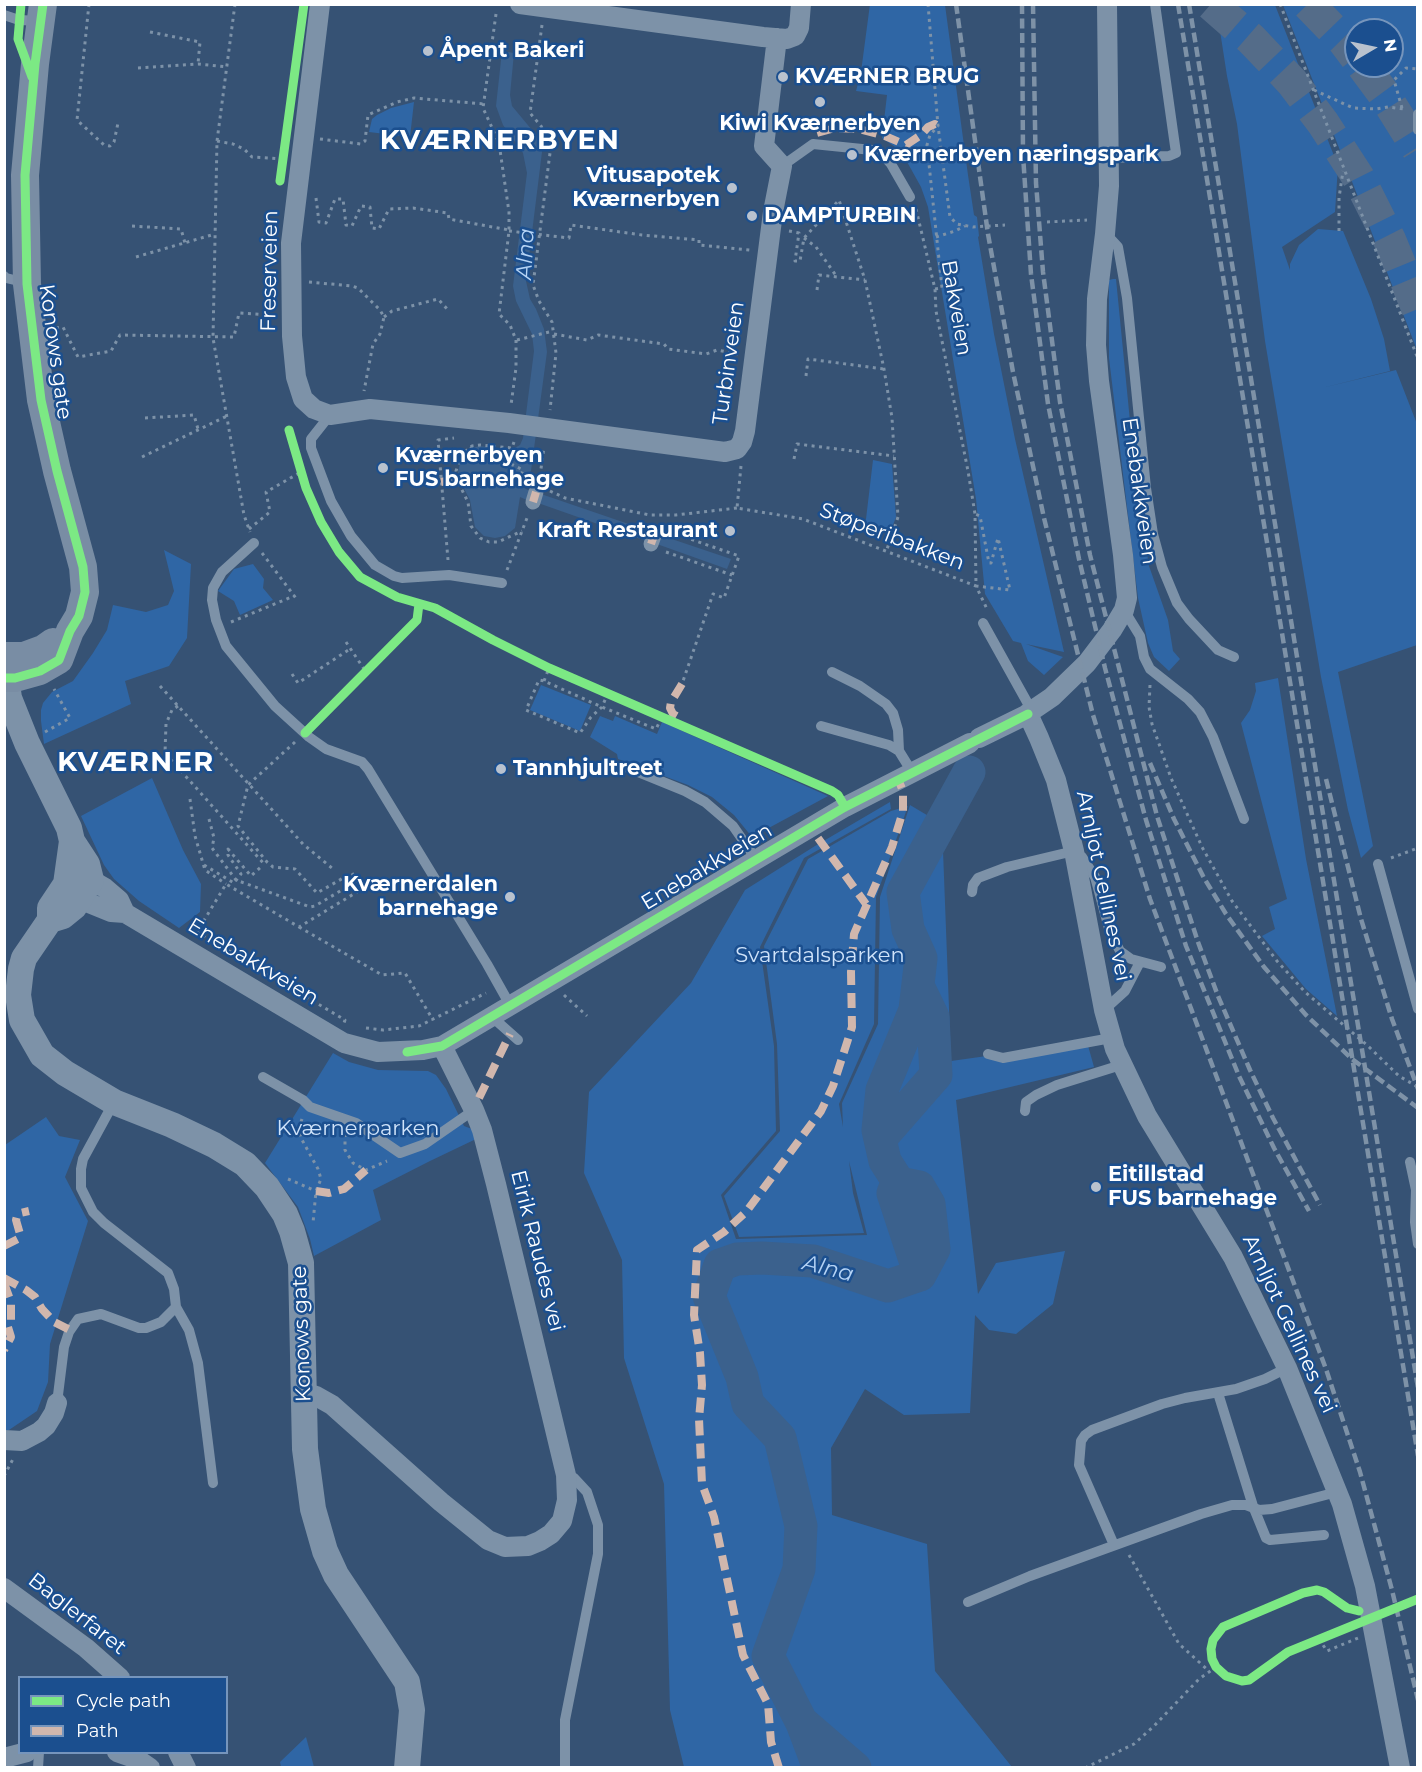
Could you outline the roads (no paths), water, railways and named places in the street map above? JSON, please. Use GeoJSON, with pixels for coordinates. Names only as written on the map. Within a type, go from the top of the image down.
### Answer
{"type":"FeatureCollection","features":[{"type":"Feature","properties":{"kind":"main road","name":"Konows gate"},"geometry":{"type":"LineString","coordinates":[[18,671],[52,666],[59,660],[84,602],[85,577],[41,400],[16,280],[42,13]]}},
{"type":"Feature","properties":{"kind":"street","name":"Freserveien"},"geometry":{"type":"LineString","coordinates":[[320,4],[291,243],[292,336],[298,389],[303,399],[314,409],[330,415]]}},
{"type":"Feature","properties":{"kind":"street"},"geometry":{"type":"LineString","coordinates":[[520,4],[787,39],[795,36],[799,28],[801,4]]}},
{"type":"Feature","properties":{"kind":"street","name":"Enebakkveien"},"geometry":{"type":"LineString","coordinates":[[79,888],[111,912],[125,913],[344,1043],[367,1050],[390,1052],[423,1050],[442,1046],[845,807],[1029,713],[1052,697],[1087,663],[1112,630],[1124,610],[1127,598],[1097,356],[1097,299],[1106,234],[1110,158],[1107,4]]}},
{"type":"Feature","properties":{"kind":"street"},"geometry":{"type":"LineString","coordinates":[[777,38],[764,146],[782,166]]}},
{"type":"Feature","properties":{"kind":"street","name":"Turbinveien"},"geometry":{"type":"LineString","coordinates":[[330,415],[370,409],[514,424],[725,452],[737,449],[745,431],[773,212],[782,166]]}},
{"type":"Feature","properties":{"kind":"street"},"geometry":{"type":"LineString","coordinates":[[18,671],[26,696],[21,731]]}},
{"type":"Feature","properties":{"kind":"street","name":"Arnljot Gellines vei"},"geometry":{"type":"LineString","coordinates":[[1029,713],[1056,780],[1074,851],[1104,1010],[1121,1065],[1147,1116],[1230,1250],[1287,1368],[1337,1492],[1365,1586],[1400,1767]]}},
{"type":"Feature","properties":{"kind":"street","name":"Konows gate"},"geometry":{"type":"LineString","coordinates":[[21,731],[69,828],[79,888],[50,908],[50,920],[24,958],[18,995],[22,1020],[42,1054],[65,1073],[114,1102],[172,1125],[214,1145],[245,1164],[267,1187],[285,1214],[301,1263],[306,1470],[317,1528],[336,1575],[407,1682],[412,1710],[407,1767]]}},
{"type":"Feature","properties":{"kind":"street","name":"Eirik Raudes vei"},"geometry":{"type":"LineString","coordinates":[[304,1392],[332,1406],[488,1540],[505,1547],[533,1544],[545,1538],[562,1521],[567,1500],[566,1475],[501,1183],[474,1110],[442,1046]]}},
{"type":"Feature","properties":{"kind":"street"},"geometry":{"type":"LineString","coordinates":[[10,1447],[46,1426],[57,1403]]}},
{"type":"Feature","properties":{"kind":"street","name":"Baglerfaret"},"geometry":{"type":"LineString","coordinates":[[4,1588],[86,1648],[119,1676]]}},
{"type":"Feature","properties":{"kind":"street"},"geometry":{"type":"LineString","coordinates":[[4,1758],[19,1754]]}},
{"type":"Feature","properties":{"kind":"street"},"geometry":{"type":"LineString","coordinates":[[123,1754],[150,1767]]}},
{"type":"Feature","properties":{"kind":"lane"},"geometry":{"type":"LineString","coordinates":[[1110,158],[1169,156],[1176,153],[1155,4]]}},
{"type":"Feature","properties":{"kind":"lane"},"geometry":{"type":"LineString","coordinates":[[4,15],[20,20],[42,13]]}},
{"type":"Feature","properties":{"kind":"lane"},"geometry":{"type":"LineString","coordinates":[[1417,115],[1418,130]]}},
{"type":"Feature","properties":{"kind":"lane"},"geometry":{"type":"LineString","coordinates":[[782,166],[813,144],[851,152],[872,150],[883,154],[897,172],[910,197]]}},
{"type":"Feature","properties":{"kind":"lane","name":"Enebakkveien"},"geometry":{"type":"LineString","coordinates":[[1106,234],[1118,248],[1125,288],[1146,488],[1153,534],[1162,567],[1177,603],[1189,619],[1218,650],[1234,657]]}},
{"type":"Feature","properties":{"kind":"lane"},"geometry":{"type":"LineString","coordinates":[[330,415],[311,439],[311,448],[331,501],[351,536],[375,565],[394,576],[449,575],[504,579]]}},
{"type":"Feature","properties":{"kind":"lane"},"geometry":{"type":"LineString","coordinates":[[254,543],[222,572],[213,588],[212,600],[225,646],[275,706],[305,733],[326,749],[362,762],[368,769],[510,1005]]}},
{"type":"Feature","properties":{"kind":"lane"},"geometry":{"type":"LineString","coordinates":[[1124,610],[1140,636],[1144,657],[1150,669],[1188,699],[1200,712],[1213,737],[1244,819]]}},
{"type":"Feature","properties":{"kind":"lane"},"geometry":{"type":"LineString","coordinates":[[988,620],[1029,713]]}},
{"type":"Feature","properties":{"kind":"lane"},"geometry":{"type":"LineString","coordinates":[[832,672],[860,686],[886,704],[893,713],[898,730],[899,751]]}},
{"type":"Feature","properties":{"kind":"lane"},"geometry":{"type":"LineString","coordinates":[[821,726],[889,745],[899,751],[912,772]]}},
{"type":"Feature","properties":{"kind":"lane"},"geometry":{"type":"LineString","coordinates":[[626,767],[705,802],[733,826],[756,860]]}},
{"type":"Feature","properties":{"kind":"lane"},"geometry":{"type":"LineString","coordinates":[[972,892],[973,885],[978,878],[1007,867],[1074,851],[1082,857],[1095,877],[1115,943],[1125,955],[1140,962],[1161,967]]}},
{"type":"Feature","properties":{"kind":"lane"},"geometry":{"type":"LineString","coordinates":[[1378,864],[1418,1009]]}},
{"type":"Feature","properties":{"kind":"lane"},"geometry":{"type":"LineString","coordinates":[[1104,1010],[1125,991],[1140,962]]}},
{"type":"Feature","properties":{"kind":"lane"},"geometry":{"type":"LineString","coordinates":[[491,1016],[518,1040]]}},
{"type":"Feature","properties":{"kind":"lane"},"geometry":{"type":"LineString","coordinates":[[988,1054],[1003,1058],[1111,1038]]}},
{"type":"Feature","properties":{"kind":"lane"},"geometry":{"type":"LineString","coordinates":[[1025,1111],[1026,1102],[1036,1095],[1057,1085],[1121,1065]]}},
{"type":"Feature","properties":{"kind":"lane"},"geometry":{"type":"LineString","coordinates":[[263,1077],[303,1100],[309,1107],[351,1122],[400,1153],[425,1144],[474,1110]]}},
{"type":"Feature","properties":{"kind":"lane"},"geometry":{"type":"LineString","coordinates":[[114,1102],[83,1159],[81,1188],[93,1212],[104,1223],[168,1273],[174,1289],[176,1307],[189,1330],[198,1364],[213,1483]]}},
{"type":"Feature","properties":{"kind":"lane"},"geometry":{"type":"LineString","coordinates":[[1410,1162],[1416,1190],[1415,1222],[1418,1244]]}},
{"type":"Feature","properties":{"kind":"lane"},"geometry":{"type":"LineString","coordinates":[[57,1403],[64,1347],[69,1332],[78,1319],[102,1314],[139,1328],[146,1328],[161,1322],[176,1307]]}},
{"type":"Feature","properties":{"kind":"lane"},"geometry":{"type":"LineString","coordinates":[[1118,1543],[1079,1465],[1081,1441],[1092,1430],[1162,1404],[1218,1393],[1265,1379],[1287,1368]]}},
{"type":"Feature","properties":{"kind":"lane"},"geometry":{"type":"LineString","coordinates":[[1218,1393],[1253,1506],[1266,1538],[1270,1540],[1324,1535]]}},
{"type":"Feature","properties":{"kind":"lane"},"geometry":{"type":"LineString","coordinates":[[565,1767],[565,1720],[598,1554],[598,1525],[587,1492],[574,1478],[566,1475]]}},
{"type":"Feature","properties":{"kind":"lane"},"geometry":{"type":"LineString","coordinates":[[968,1602],[1118,1543],[1232,1505],[1253,1506],[1259,1510],[1272,1509],[1337,1492]]}},
{"type":"Feature","properties":{"kind":"water"},"geometry":{"type":"Polygon","coordinates":[[[502,51],[514,53],[510,95],[512,106],[537,136],[542,152],[526,281],[530,299],[544,329],[547,352],[531,471],[523,481],[522,487],[530,491],[527,500],[520,497],[515,528],[505,536],[495,538],[484,536],[475,527],[470,500],[459,479],[458,472],[461,458],[473,448],[479,446],[511,450],[520,445],[523,438],[534,351],[532,334],[516,301],[513,286],[527,173],[523,153],[503,125],[496,106],[502,51]]]}},
{"type":"Feature","properties":{"kind":"water"},"geometry":{"type":"Polygon","coordinates":[[[541,494],[652,532],[649,542],[538,503],[541,494]]]}},
{"type":"Feature","properties":{"kind":"water"},"geometry":{"type":"Polygon","coordinates":[[[657,534],[731,559],[727,569],[654,543],[657,534]]]}},
{"type":"Feature","properties":{"kind":"waterway","name":"Alna"},"geometry":{"type":"LineString","coordinates":[[819,1768],[802,1723],[768,1656],[799,1569],[801,1526],[780,1438],[748,1404],[742,1377],[709,1296],[720,1265],[737,1259],[813,1261],[888,1286],[920,1275],[934,1249],[929,1204],[919,1187],[899,1183],[885,1161],[878,1130],[882,1090],[915,1010],[921,958],[908,929],[903,892],[969,772]]}},
{"type":"Feature","properties":{"kind":"waterway"},"geometry":{"type":"LineString","coordinates":[[880,1139],[936,1075],[933,1017],[918,986]]}},
{"type":"Feature","properties":{"kind":"waterway"},"geometry":{"type":"LineString","coordinates":[[898,1181],[893,1193],[920,1275]]}},
{"type":"Feature","properties":{"kind":"waterway"},"geometry":{"type":"LineString","coordinates":[[804,1724],[855,1768]]}},
{"type":"Feature","properties":{"kind":"tunnel"},"geometry":{"type":"LineString","coordinates":[[1211,4],[1251,39],[1292,82],[1323,123],[1358,177],[1390,241],[1418,309]]}},
{"type":"Feature","properties":{"kind":"tunnel"},"geometry":{"type":"LineString","coordinates":[[1308,4],[1344,41]]}},
{"type":"Feature","properties":{"kind":"tunnel"},"geometry":{"type":"LineString","coordinates":[[1372,78],[1418,149]]}},
{"type":"Feature","properties":{"kind":"railway"},"geometry":{"type":"LineString","coordinates":[[956,4],[988,234],[1013,372],[1044,518],[1093,715],[1150,899],[1326,1369],[1360,1472],[1392,1590],[1418,1700]]}},
{"type":"Feature","properties":{"kind":"railway"},"geometry":{"type":"LineString","coordinates":[[1022,4],[1023,155],[1031,274],[1048,404],[1079,559],[1105,668],[1146,820],[1186,946],[1239,1076],[1274,1148],[1309,1211]]}},
{"type":"Feature","properties":{"kind":"railway"},"geometry":{"type":"LineString","coordinates":[[1033,4],[1036,183],[1043,272],[1060,402],[1090,555],[1157,816],[1198,942],[1250,1070],[1320,1205]]}},
{"type":"Feature","properties":{"kind":"railway"},"geometry":{"type":"LineString","coordinates":[[1178,4],[1418,1456]]}},
{"type":"Feature","properties":{"kind":"railway"},"geometry":{"type":"LineString","coordinates":[[1189,4],[1418,1388]]}},
{"type":"Feature","properties":{"kind":"railway"},"geometry":{"type":"LineString","coordinates":[[1150,763],[1174,819],[1204,878],[1226,914],[1264,967],[1306,1015],[1352,1059],[1418,1108]]}},
{"type":"Feature","properties":{"kind":"railway"},"geometry":{"type":"LineString","coordinates":[[1326,779],[1361,919],[1392,1019],[1418,1089]]}},
{"type":"Feature","properties":{"kind":"place","name":"Åpent Bakeri"},"geometry":{"type":"Point","coordinates":[428,51]}},
{"type":"Feature","properties":{"kind":"place","name":"KVÆRNER BRUG"},"geometry":{"type":"Point","coordinates":[783,77]}},
{"type":"Feature","properties":{"kind":"place","name":"Kiwi Kværnerbyen"},"geometry":{"type":"Point","coordinates":[820,102]}},
{"type":"Feature","properties":{"kind":"place","name":"Kværnerbyen næringspark"},"geometry":{"type":"Point","coordinates":[852,155]}},
{"type":"Feature","properties":{"kind":"place","name":"Vitusapotek Kværnerbyen"},"geometry":{"type":"Point","coordinates":[732,188]}},
{"type":"Feature","properties":{"kind":"place","name":"DAMPTURBIN"},"geometry":{"type":"Point","coordinates":[752,216]}},
{"type":"Feature","properties":{"kind":"place","name":"Kværnerbyen FUS barnehage"},"geometry":{"type":"Point","coordinates":[383,468]}},
{"type":"Feature","properties":{"kind":"place","name":"Kraft Restaurant"},"geometry":{"type":"Point","coordinates":[730,531]}},
{"type":"Feature","properties":{"kind":"place","name":"Tannhjultreet"},"geometry":{"type":"Point","coordinates":[501,769]}},
{"type":"Feature","properties":{"kind":"place","name":"Kværnerdalen barnehage"},"geometry":{"type":"Point","coordinates":[510,897]}},
{"type":"Feature","properties":{"kind":"place","name":"Eitillstad FUS barnehage"},"geometry":{"type":"Point","coordinates":[1096,1187]}},
{"type":"Feature","properties":{"kind":"district","name":"KVÆRNERBYEN"},"geometry":{"type":"Point","coordinates":[500,141]}},
{"type":"Feature","properties":{"kind":"district","name":"KVÆRNER"},"geometry":{"type":"Point","coordinates":[136,763]}},
{"type":"Feature","properties":{"kind":"park label","name":"Svartdalsparken"},"geometry":{"type":"Point","coordinates":[820,956]}},
{"type":"Feature","properties":{"kind":"park label","name":"Kværnerparken"},"geometry":{"type":"Point","coordinates":[358,1129]}}]}
